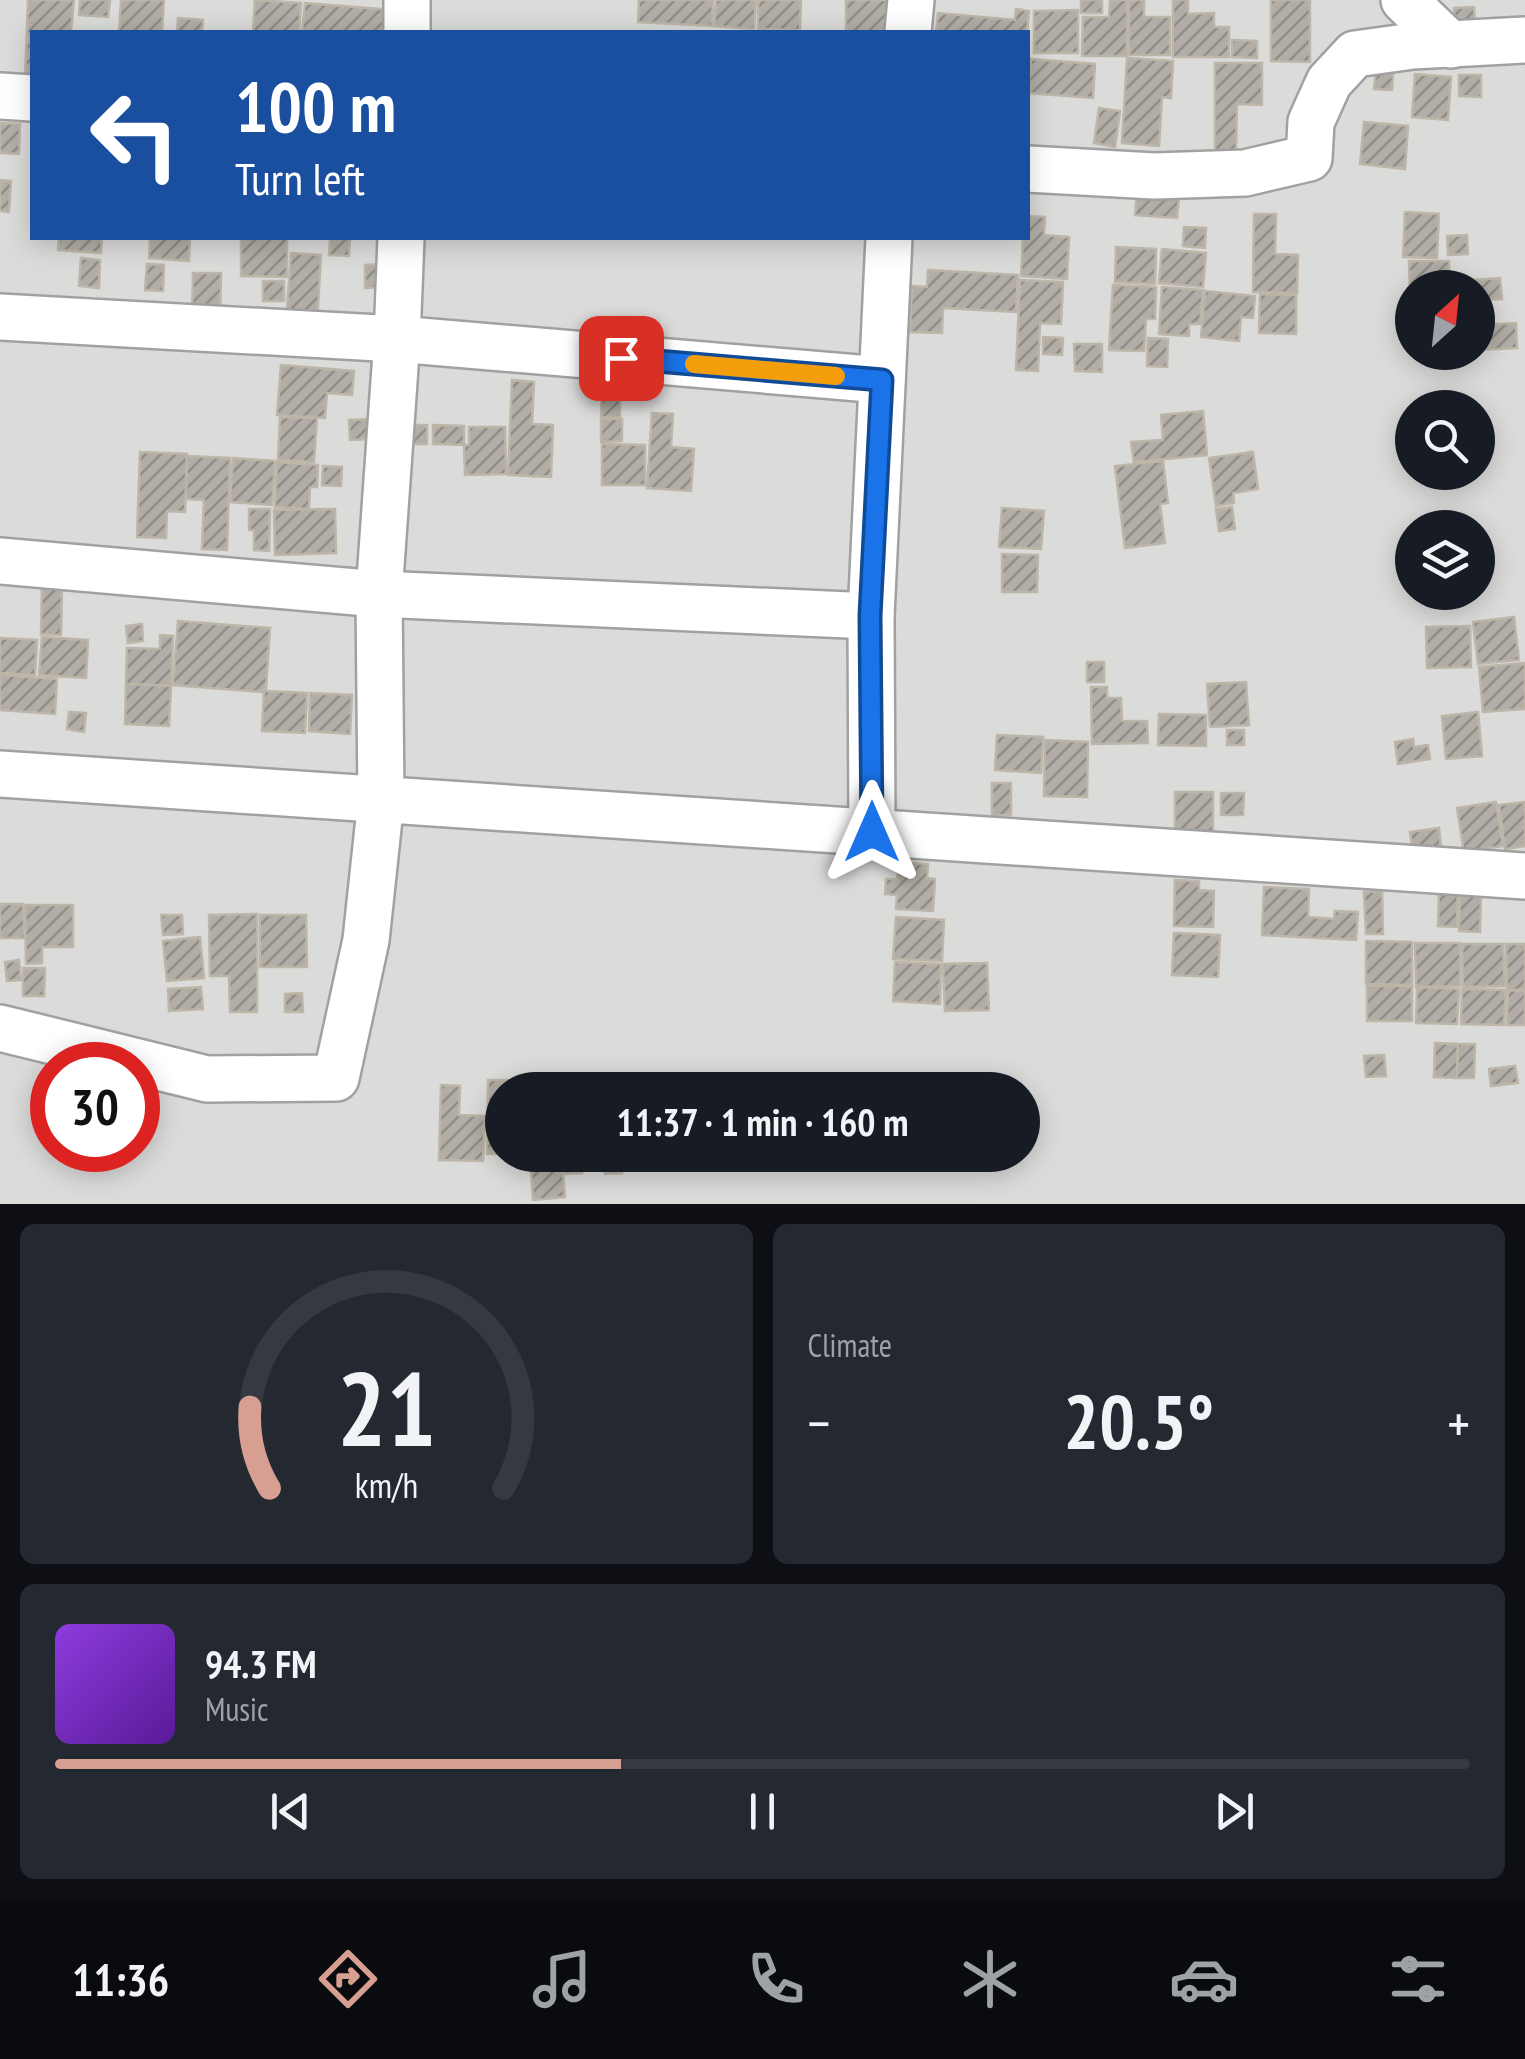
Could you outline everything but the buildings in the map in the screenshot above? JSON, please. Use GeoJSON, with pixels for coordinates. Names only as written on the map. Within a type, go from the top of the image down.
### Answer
{"type":"FeatureCollection","features":[{"type":"Feature","properties":{"kind":"street"},"geometry":{"type":"LineString","coordinates":[[407,0],[407,30]]}},
{"type":"Feature","properties":{"kind":"street"},"geometry":{"type":"LineString","coordinates":[[908,30],[911,0]]}},
{"type":"Feature","properties":{"kind":"street"},"geometry":{"type":"LineString","coordinates":[[1404,0],[1450,44]]}},
{"type":"Feature","properties":{"kind":"street"},"geometry":{"type":"LineString","coordinates":[[1030,169],[1154,176],[1226,174],[1309,158],[1312,122],[1328,82],[1355,54],[1414,46],[1525,40]]}},
{"type":"Feature","properties":{"kind":"street"},"geometry":{"type":"LineString","coordinates":[[0,96],[30,98]]}},
{"type":"Feature","properties":{"kind":"street"},"geometry":{"type":"LineString","coordinates":[[0,1028],[207,1079],[336,1078],[366,940],[380,800],[378,594],[402,240]]}},
{"type":"Feature","properties":{"kind":"street"},"geometry":{"type":"LineString","coordinates":[[872,832],[870,616],[889,240]]}},
{"type":"Feature","properties":{"kind":"street"},"geometry":{"type":"LineString","coordinates":[[0,317],[397,339],[882,380]]}},
{"type":"Feature","properties":{"kind":"street"},"geometry":{"type":"LineString","coordinates":[[0,562],[378,594],[870,616]]}},
{"type":"Feature","properties":{"kind":"street"},"geometry":{"type":"LineString","coordinates":[[0,774],[1525,876]]}},
{"type":"Feature","properties":{"kind":"shaded area"},"geometry":{"type":"Polygon","coordinates":[[[0,0],[1525,0],[1525,1204],[0,1204],[0,0]]]}},
{"type":"Feature","properties":{"kind":"slow traffic"},"geometry":{"type":"LineString","coordinates":[[694,364],[836,376]]}},
{"type":"Feature","properties":{"kind":"route"},"geometry":{"type":"LineString","coordinates":[[621,358],[882,380],[870,616],[872,832]]}}]}
